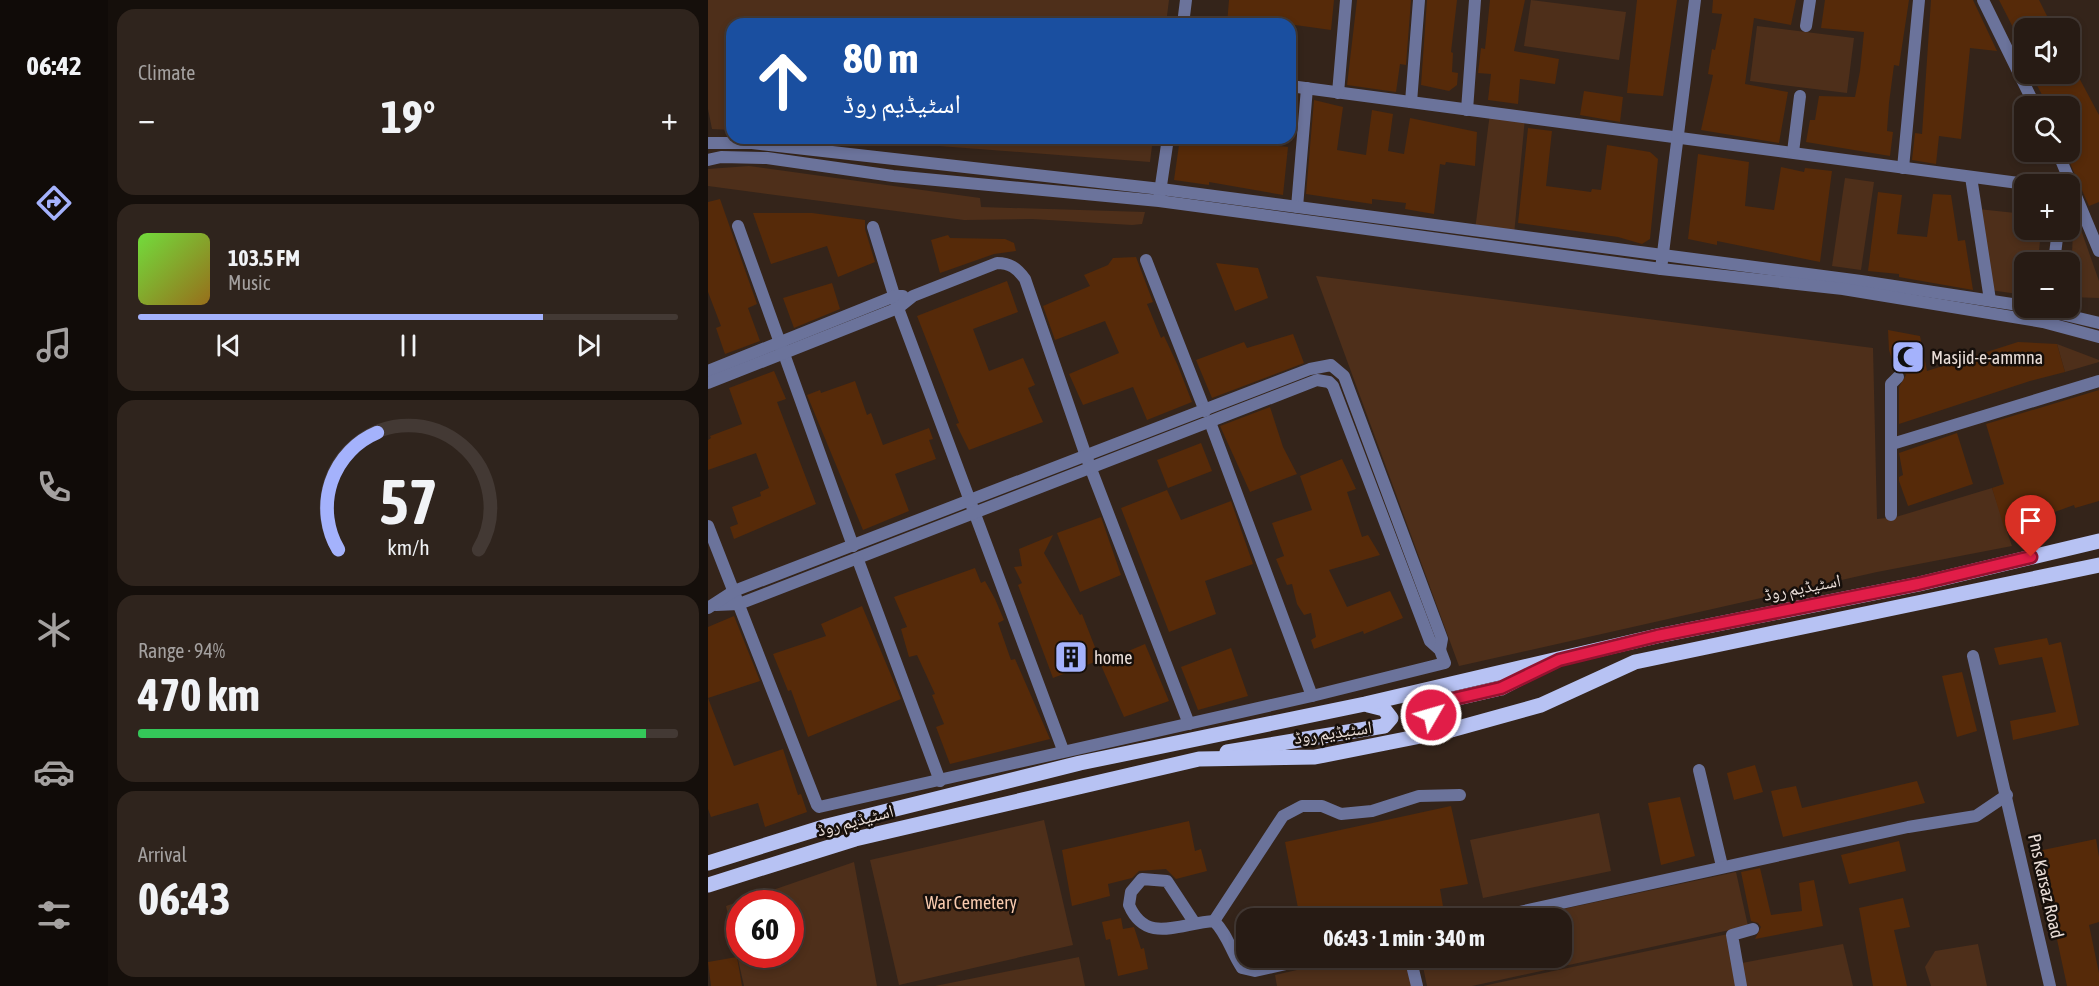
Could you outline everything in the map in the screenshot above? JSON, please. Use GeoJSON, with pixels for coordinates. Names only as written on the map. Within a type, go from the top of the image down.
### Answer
{"type":"FeatureCollection","features":[{"type":"Feature","properties":{"kind":"main road","name":"اسٹیڈیم روڈ"},"geometry":{"type":"LineString","coordinates":[[708,863],[827,826],[1080,763],[1365,704],[1657,636],[1918,584],[2099,540]]}},
{"type":"Feature","properties":{"kind":"main road","name":"اسٹیڈیم روڈ"},"geometry":{"type":"LineString","coordinates":[[708,885],[855,839],[1199,759],[1315,757],[1451,730],[1541,705],[1635,662],[2099,565]]}},
{"type":"Feature","properties":{"kind":"main road"},"geometry":{"type":"LineString","coordinates":[[1451,730],[1431,715],[1431,706],[1501,688],[1559,660]]}},
{"type":"Feature","properties":{"kind":"main road"},"geometry":{"type":"LineString","coordinates":[[1199,759],[1241,749],[1365,731],[1384,726],[1391,718],[1384,709],[1365,704]]}},
{"type":"Feature","properties":{"kind":"street"},"geometry":{"type":"LineString","coordinates":[[1184,18],[1186,0]]}},
{"type":"Feature","properties":{"kind":"street"},"geometry":{"type":"LineString","coordinates":[[1338,93],[1346,0]]}},
{"type":"Feature","properties":{"kind":"street"},"geometry":{"type":"LineString","coordinates":[[1411,102],[1419,0]]}},
{"type":"Feature","properties":{"kind":"street"},"geometry":{"type":"LineString","coordinates":[[1467,110],[1475,0]]}},
{"type":"Feature","properties":{"kind":"street"},"geometry":{"type":"LineString","coordinates":[[1661,269],[1695,0]]}},
{"type":"Feature","properties":{"kind":"street"},"geometry":{"type":"LineString","coordinates":[[1806,26],[1810,0]]}},
{"type":"Feature","properties":{"kind":"street"},"geometry":{"type":"LineString","coordinates":[[1903,168],[1919,0]]}},
{"type":"Feature","properties":{"kind":"street"},"geometry":{"type":"LineString","coordinates":[[1983,0],[2030,96]]}},
{"type":"Feature","properties":{"kind":"street"},"geometry":{"type":"LineString","coordinates":[[1296,87],[2014,182]]}},
{"type":"Feature","properties":{"kind":"street"},"geometry":{"type":"LineString","coordinates":[[1297,207],[1307,88]]}},
{"type":"Feature","properties":{"kind":"street"},"geometry":{"type":"LineString","coordinates":[[1793,152],[1800,96]]}},
{"type":"Feature","properties":{"kind":"street"},"geometry":{"type":"LineString","coordinates":[[708,143],[726,143]]}},
{"type":"Feature","properties":{"kind":"street"},"geometry":{"type":"LineString","coordinates":[[767,144],[1160,195],[1661,269],[1843,283],[2014,304]]}},
{"type":"Feature","properties":{"kind":"street"},"geometry":{"type":"LineString","coordinates":[[1160,195],[1167,144]]}},
{"type":"Feature","properties":{"kind":"street"},"geometry":{"type":"LineString","coordinates":[[708,160],[721,157],[767,158],[893,176],[1297,207],[1663,255],[1843,283],[2043,322],[2099,337]]}},
{"type":"Feature","properties":{"kind":"street"},"geometry":{"type":"LineString","coordinates":[[2062,162],[2099,251]]}},
{"type":"Feature","properties":{"kind":"street"},"geometry":{"type":"LineString","coordinates":[[1971,177],[1990,300]]}},
{"type":"Feature","properties":{"kind":"street"},"geometry":{"type":"LineString","coordinates":[[738,226],[853,546]]}},
{"type":"Feature","properties":{"kind":"street"},"geometry":{"type":"LineString","coordinates":[[873,227],[896,302],[1062,750]]}},
{"type":"Feature","properties":{"kind":"street"},"geometry":{"type":"LineString","coordinates":[[1146,260],[1208,416],[1312,696]]}},
{"type":"Feature","properties":{"kind":"street"},"geometry":{"type":"LineString","coordinates":[[708,383],[781,350],[997,262],[1007,263],[1018,269],[1025,279],[1091,470],[1189,724]]}},
{"type":"Feature","properties":{"kind":"street"},"geometry":{"type":"LineString","coordinates":[[2043,318],[2043,322]]}},
{"type":"Feature","properties":{"kind":"street"},"geometry":{"type":"LineString","coordinates":[[2080,318],[2099,323]]}},
{"type":"Feature","properties":{"kind":"street"},"geometry":{"type":"LineString","coordinates":[[708,371],[781,350]]}},
{"type":"Feature","properties":{"kind":"street"},"geometry":{"type":"LineString","coordinates":[[1891,515],[1891,384],[1892,380],[1898,377]]}},
{"type":"Feature","properties":{"kind":"street"},"geometry":{"type":"LineString","coordinates":[[712,606],[734,591],[1086,456],[1317,380],[1329,382],[1333,386],[1430,641],[1440,650],[1450,670],[1453,684]]}},
{"type":"Feature","properties":{"kind":"street"},"geometry":{"type":"LineString","coordinates":[[1892,444],[2099,381]]}},
{"type":"Feature","properties":{"kind":"street"},"geometry":{"type":"LineString","coordinates":[[712,606],[739,604],[858,560],[1091,470],[1208,416]]}},
{"type":"Feature","properties":{"kind":"street"},"geometry":{"type":"LineString","coordinates":[[708,526],[817,805],[940,781],[1062,750],[1189,724],[1445,663]]}},
{"type":"Feature","properties":{"kind":"street"},"geometry":{"type":"LineString","coordinates":[[858,560],[940,781]]}},
{"type":"Feature","properties":{"kind":"street","name":"Pns Karsaz Road"},"geometry":{"type":"LineString","coordinates":[[1974,656],[2050,986]]}},
{"type":"Feature","properties":{"kind":"street"},"geometry":{"type":"LineString","coordinates":[[1699,770],[1722,866]]}},
{"type":"Feature","properties":{"kind":"street"},"geometry":{"type":"LineString","coordinates":[[1214,921],[1283,816],[1302,806],[1322,806],[1341,814],[1372,811],[1419,796],[1460,795]]}},
{"type":"Feature","properties":{"kind":"street"},"geometry":{"type":"LineString","coordinates":[[1536,908],[1908,827],[1976,816],[2007,795]]}},
{"type":"Feature","properties":{"kind":"street"},"geometry":{"type":"LineString","coordinates":[[1194,922],[1167,881],[1142,879],[1131,892],[1129,904],[1144,926],[1158,931],[1194,922],[1214,921],[1225,932],[1236,960]]}},
{"type":"Feature","properties":{"kind":"street"},"geometry":{"type":"LineString","coordinates":[[1741,986],[1732,935],[1753,929]]}},
{"type":"Feature","properties":{"kind":"street"},"geometry":{"type":"LineString","coordinates":[[1242,968],[1256,971],[1269,968]]}},
{"type":"Feature","properties":{"kind":"street"},"geometry":{"type":"LineString","coordinates":[[1413,968],[1417,986]]}},
{"type":"Feature","properties":{"kind":"green space"},"geometry":{"type":"Polygon","coordinates":[[[708,0],[1169,0],[1167,18],[726,18],[726,130],[712,129],[708,109],[708,0]]]}},
{"type":"Feature","properties":{"kind":"green space"},"geometry":{"type":"Polygon","coordinates":[[[1531,0],[1626,12],[1619,60],[1524,46],[1531,0]]]}},
{"type":"Feature","properties":{"kind":"green space"},"geometry":{"type":"Polygon","coordinates":[[[1757,26],[1854,38],[1847,93],[1750,81],[1757,26]]]}},
{"type":"Feature","properties":{"kind":"green space"},"geometry":{"type":"Polygon","coordinates":[[[1490,113],[1525,118],[1514,235],[1475,230],[1490,113]]]}},
{"type":"Feature","properties":{"kind":"green space"},"geometry":{"type":"Polygon","coordinates":[[[913,144],[1152,144],[1150,162],[913,144]]]}},
{"type":"Feature","properties":{"kind":"green space"},"geometry":{"type":"Polygon","coordinates":[[[749,166],[980,198],[981,207],[1145,212],[1142,224],[1132,225],[1032,219],[964,220],[708,186],[708,169],[749,166]]]}},
{"type":"Feature","properties":{"kind":"green space"},"geometry":{"type":"Polygon","coordinates":[[[1845,178],[1874,182],[1861,270],[1832,266],[1845,178]]]}},
{"type":"Feature","properties":{"kind":"green space"},"geometry":{"type":"Polygon","coordinates":[[[1978,209],[2014,213],[2014,240],[2040,240],[2039,252],[2014,252],[2014,293],[1990,290],[1978,209]]]}},
{"type":"Feature","properties":{"kind":"green space"},"geometry":{"type":"Polygon","coordinates":[[[2080,227],[2099,281],[2099,298],[2080,297],[2080,252],[2072,252],[2073,240],[2080,240],[2080,227]]]}},
{"type":"Feature","properties":{"kind":"green space"},"geometry":{"type":"Polygon","coordinates":[[[1316,276],[1873,348],[1877,519],[1896,517],[1992,488],[2012,546],[1877,572],[1459,666],[1316,276]]]}},
{"type":"Feature","properties":{"kind":"green space"},"geometry":{"type":"Polygon","coordinates":[[[2057,344],[2099,360],[2099,362],[2065,372],[2057,344]]]}},
{"type":"Feature","properties":{"kind":"green space"},"geometry":{"type":"Polygon","coordinates":[[[1599,813],[1611,871],[1483,898],[1470,840],[1599,813]]]}},
{"type":"Feature","properties":{"kind":"green space","name":"War Cemetery"},"geometry":{"type":"Polygon","coordinates":[[[1044,820],[1073,945],[899,985],[870,860],[1044,820]]]}},
{"type":"Feature","properties":{"kind":"green space"},"geometry":{"type":"Polygon","coordinates":[[[854,862],[877,986],[744,986],[740,968],[804,968],[804,890],[773,890],[854,862]]]}},
{"type":"Feature","properties":{"kind":"green space"},"geometry":{"type":"Polygon","coordinates":[[[1736,872],[1748,926],[1572,964],[1572,908],[1569,908],[1736,872]]]}},
{"type":"Feature","properties":{"kind":"green space"},"geometry":{"type":"Polygon","coordinates":[[[1728,934],[1738,986],[1483,986],[1728,934]]]}},
{"type":"Feature","properties":{"kind":"green space"},"geometry":{"type":"Polygon","coordinates":[[[1843,944],[1853,986],[1746,986],[1742,963],[1843,944]]]}},
{"type":"Feature","properties":{"kind":"green space"},"geometry":{"type":"Polygon","coordinates":[[[1978,944],[1987,986],[1931,986],[1925,967],[1935,951],[1978,944]]]}},
{"type":"Feature","properties":{"kind":"green space"},"geometry":{"type":"Polygon","coordinates":[[[1079,957],[1085,986],[935,986],[1079,957]]]}},
{"type":"Feature","properties":{"kind":"green space"},"geometry":{"type":"Polygon","coordinates":[[[1306,968],[1408,968],[1412,986],[1277,986],[1275,975],[1306,968]]]}},
{"type":"Feature","properties":{"kind":"green space"},"geometry":{"type":"Polygon","coordinates":[[[1423,968],[1555,968],[1472,986],[1427,986],[1423,968]]]}},
{"type":"Feature","properties":{"kind":"building"},"geometry":{"type":"Polygon","coordinates":[[[1229,0],[1334,0],[1331,30],[1296,25],[1296,18],[1228,18],[1229,0]]]}},
{"type":"Feature","properties":{"kind":"building"},"geometry":{"type":"Polygon","coordinates":[[[1357,0],[1411,0],[1406,65],[1400,64],[1396,92],[1347,85],[1357,0]]]}},
{"type":"Feature","properties":{"kind":"building"},"geometry":{"type":"Polygon","coordinates":[[[1427,0],[1457,0],[1451,52],[1453,53],[1452,72],[1458,73],[1457,85],[1449,91],[1421,85],[1427,0]]]}},
{"type":"Feature","properties":{"kind":"building"},"geometry":{"type":"Polygon","coordinates":[[[1490,0],[1525,0],[1514,51],[1559,59],[1555,84],[1520,79],[1518,104],[1488,100],[1491,74],[1478,73],[1481,48],[1485,49],[1490,0]]]}},
{"type":"Feature","properties":{"kind":"building"},"geometry":{"type":"Polygon","coordinates":[[[1637,0],[1677,0],[1663,96],[1627,93],[1637,0]]]}},
{"type":"Feature","properties":{"kind":"building"},"geometry":{"type":"Polygon","coordinates":[[[1713,0],[1796,0],[1791,25],[1754,18],[1745,84],[1788,92],[1779,143],[1701,130],[1713,75],[1708,74],[1712,49],[1715,50],[1722,14],[1712,13],[1713,0]]]}},
{"type":"Feature","properties":{"kind":"building"},"geometry":{"type":"Polygon","coordinates":[[[1825,0],[1909,0],[1899,66],[1894,65],[1889,103],[1887,131],[1893,132],[1890,156],[1806,142],[1810,120],[1815,120],[1819,96],[1855,97],[1860,71],[1864,32],[1821,28],[1825,0]]]}},
{"type":"Feature","properties":{"kind":"building"},"geometry":{"type":"Polygon","coordinates":[[[1931,0],[1973,0],[1997,51],[1970,48],[1961,139],[1939,136],[1936,164],[1912,160],[1915,133],[1922,134],[1931,0]]]}},
{"type":"Feature","properties":{"kind":"building"},"geometry":{"type":"Polygon","coordinates":[[[1999,0],[2039,0],[2048,18],[2014,18],[2014,29],[1999,0]]]}},
{"type":"Feature","properties":{"kind":"building"},"geometry":{"type":"Polygon","coordinates":[[[2080,80],[2099,115],[2099,202],[2089,206],[2080,186],[2080,174],[2075,174],[2069,162],[2080,162],[2080,96],[2043,96],[2036,84],[2080,84],[2080,80]]]}},
{"type":"Feature","properties":{"kind":"building"},"geometry":{"type":"Polygon","coordinates":[[[1584,91],[1623,97],[1620,122],[1580,115],[1584,91]]]}},
{"type":"Feature","properties":{"kind":"building"},"geometry":{"type":"Polygon","coordinates":[[[1314,100],[1343,107],[1337,150],[1366,155],[1372,110],[1393,114],[1388,151],[1404,154],[1410,118],[1477,132],[1475,166],[1446,162],[1445,165],[1440,164],[1434,214],[1405,209],[1406,203],[1372,199],[1372,204],[1306,194],[1314,100]]]}},
{"type":"Feature","properties":{"kind":"building"},"geometry":{"type":"Polygon","coordinates":[[[1528,128],[1552,131],[1546,186],[1591,192],[1592,189],[1601,190],[1607,145],[1650,152],[1658,159],[1650,239],[1642,244],[1618,237],[1518,223],[1528,128]]]}},
{"type":"Feature","properties":{"kind":"building"},"geometry":{"type":"Polygon","coordinates":[[[1179,144],[1262,144],[1288,147],[1283,195],[1209,182],[1209,185],[1174,180],[1179,144]]]}},
{"type":"Feature","properties":{"kind":"building"},"geometry":{"type":"Polygon","coordinates":[[[1698,154],[1749,162],[1745,206],[1774,210],[1781,167],[1804,172],[1805,168],[1832,171],[1820,262],[1717,241],[1717,245],[1688,239],[1698,154]]]}},
{"type":"Feature","properties":{"kind":"building"},"geometry":{"type":"Polygon","coordinates":[[[1878,192],[1902,195],[1897,234],[1927,237],[1933,194],[1951,195],[1958,241],[1965,240],[1973,290],[1899,277],[1899,274],[1868,271],[1878,192]]]}},
{"type":"Feature","properties":{"kind":"building"},"geometry":{"type":"Polygon","coordinates":[[[720,199],[757,304],[748,308],[760,341],[725,354],[716,328],[721,326],[708,292],[708,202],[720,199]]]}},
{"type":"Feature","properties":{"kind":"building"},"geometry":{"type":"Polygon","coordinates":[[[753,213],[812,213],[865,220],[865,229],[875,262],[838,277],[827,246],[771,264],[753,213]]]}},
{"type":"Feature","properties":{"kind":"building"},"geometry":{"type":"Polygon","coordinates":[[[948,235],[950,238],[1005,239],[1014,243],[1016,251],[994,254],[940,273],[931,240],[948,235]]]}},
{"type":"Feature","properties":{"kind":"building"},"geometry":{"type":"Polygon","coordinates":[[[1136,257],[1153,302],[1147,304],[1161,338],[1164,336],[1178,366],[1192,402],[1147,420],[1133,387],[1083,405],[1069,374],[1119,353],[1105,321],[1055,340],[1043,306],[1090,286],[1084,275],[1108,265],[1113,258],[1136,257]]]}},
{"type":"Feature","properties":{"kind":"building"},"geometry":{"type":"Polygon","coordinates":[[[1216,263],[1258,268],[1268,298],[1235,311],[1216,263]]]}},
{"type":"Feature","properties":{"kind":"building"},"geometry":{"type":"Polygon","coordinates":[[[1007,281],[1018,312],[973,329],[989,371],[1023,358],[1035,385],[1028,388],[1043,422],[969,450],[956,424],[959,423],[917,316],[1007,281]]]}},
{"type":"Feature","properties":{"kind":"building"},"geometry":{"type":"Polygon","coordinates":[[[832,283],[840,309],[794,328],[783,298],[832,283]]]}},
{"type":"Feature","properties":{"kind":"building"},"geometry":{"type":"Polygon","coordinates":[[[1888,330],[1920,336],[1927,371],[2018,342],[2057,344],[2065,372],[2030,381],[1899,424],[1899,387],[1906,375],[1901,369],[1895,369],[1889,350],[1888,330]]]}},
{"type":"Feature","properties":{"kind":"building"},"geometry":{"type":"Polygon","coordinates":[[[1293,334],[1304,363],[1212,398],[1196,360],[1244,342],[1247,348],[1293,334]]]}},
{"type":"Feature","properties":{"kind":"building"},"geometry":{"type":"Polygon","coordinates":[[[774,371],[786,399],[777,402],[816,504],[734,539],[730,527],[738,524],[732,507],[761,496],[760,492],[769,488],[756,453],[708,470],[708,440],[710,436],[742,424],[729,388],[774,371]]]}},
{"type":"Feature","properties":{"kind":"building"},"geometry":{"type":"Polygon","coordinates":[[[855,381],[867,415],[871,413],[883,445],[929,428],[933,439],[929,440],[936,459],[895,474],[909,511],[863,530],[807,395],[820,390],[821,393],[855,381]]]}},
{"type":"Feature","properties":{"kind":"building"},"geometry":{"type":"Polygon","coordinates":[[[2099,390],[2099,501],[2075,508],[2074,505],[2005,530],[1992,488],[2004,484],[1986,424],[2099,390]]]}},
{"type":"Feature","properties":{"kind":"building"},"geometry":{"type":"Polygon","coordinates":[[[1270,407],[1283,447],[1297,474],[1250,492],[1220,426],[1270,407]]]}},
{"type":"Feature","properties":{"kind":"building"},"geometry":{"type":"Polygon","coordinates":[[[1957,433],[1973,484],[1908,506],[1899,481],[1899,477],[1903,475],[1899,453],[1957,433]]]}},
{"type":"Feature","properties":{"kind":"building"},"geometry":{"type":"Polygon","coordinates":[[[1201,443],[1212,471],[1168,488],[1157,460],[1201,443]]]}},
{"type":"Feature","properties":{"kind":"building"},"geometry":{"type":"Polygon","coordinates":[[[1342,459],[1356,489],[1347,492],[1362,537],[1368,535],[1380,555],[1329,570],[1347,607],[1390,591],[1403,618],[1364,634],[1363,631],[1314,649],[1311,640],[1316,637],[1311,613],[1304,615],[1297,604],[1292,584],[1287,585],[1276,559],[1284,556],[1272,523],[1312,510],[1300,476],[1342,459]]]}},
{"type":"Feature","properties":{"kind":"building"},"geometry":{"type":"Polygon","coordinates":[[[1167,490],[1181,520],[1231,501],[1253,564],[1205,581],[1216,614],[1169,632],[1121,508],[1167,490]]]}},
{"type":"Feature","properties":{"kind":"building"},"geometry":{"type":"Polygon","coordinates":[[[1101,517],[1121,575],[1080,592],[1057,533],[1101,517]]]}},
{"type":"Feature","properties":{"kind":"building"},"geometry":{"type":"Polygon","coordinates":[[[1053,535],[1044,553],[1080,615],[1082,614],[1100,660],[1053,678],[1018,585],[1022,583],[1014,567],[1022,566],[1019,549],[1053,535]]]}},
{"type":"Feature","properties":{"kind":"building"},"geometry":{"type":"Polygon","coordinates":[[[975,568],[981,583],[985,581],[995,599],[1004,620],[998,623],[1011,660],[1015,659],[1050,739],[950,764],[936,727],[944,724],[932,695],[935,694],[917,655],[909,657],[901,629],[907,627],[894,597],[975,568]]]}},
{"type":"Feature","properties":{"kind":"building"},"geometry":{"type":"Polygon","coordinates":[[[862,606],[901,699],[808,737],[791,690],[788,691],[773,654],[826,636],[821,624],[862,606]]]}},
{"type":"Feature","properties":{"kind":"building"},"geometry":{"type":"Polygon","coordinates":[[[734,616],[760,681],[708,698],[708,627],[734,616]]]}},
{"type":"Feature","properties":{"kind":"building"},"geometry":{"type":"Polygon","coordinates":[[[2047,638],[2049,645],[2061,642],[2079,725],[2013,740],[2010,721],[2056,712],[2042,657],[1999,665],[1994,648],[2047,638]]]}},
{"type":"Feature","properties":{"kind":"building"},"geometry":{"type":"Polygon","coordinates":[[[1145,644],[1169,701],[1124,717],[1100,663],[1145,644]]]}},
{"type":"Feature","properties":{"kind":"building"},"geometry":{"type":"Polygon","coordinates":[[[1231,648],[1248,696],[1198,710],[1181,667],[1231,648]]]}},
{"type":"Feature","properties":{"kind":"building"},"geometry":{"type":"Polygon","coordinates":[[[1962,672],[1977,731],[1957,737],[1942,676],[1962,672]]]}},
{"type":"Feature","properties":{"kind":"building"},"geometry":{"type":"Polygon","coordinates":[[[708,698],[734,766],[783,749],[798,795],[801,794],[807,812],[765,827],[758,803],[711,817],[708,809],[708,698]]]}},
{"type":"Feature","properties":{"kind":"building"},"geometry":{"type":"Polygon","coordinates":[[[1755,765],[1763,792],[1734,800],[1727,773],[1755,765]]]}},
{"type":"Feature","properties":{"kind":"building"},"geometry":{"type":"Polygon","coordinates":[[[1917,781],[1925,803],[1783,837],[1771,791],[1796,786],[1802,808],[1917,781]]]}},
{"type":"Feature","properties":{"kind":"building"},"geometry":{"type":"Polygon","coordinates":[[[1680,797],[1695,856],[1661,865],[1648,803],[1680,797]]]}},
{"type":"Feature","properties":{"kind":"building"},"geometry":{"type":"Polygon","coordinates":[[[1451,806],[1468,884],[1440,889],[1443,908],[1298,908],[1285,842],[1451,806]]]}},
{"type":"Feature","properties":{"kind":"building"},"geometry":{"type":"Polygon","coordinates":[[[1189,821],[1195,851],[1201,849],[1207,871],[1176,879],[1166,869],[1139,871],[1132,878],[1108,884],[1110,896],[1072,906],[1062,850],[1189,821]]]}},
{"type":"Feature","properties":{"kind":"building"},"geometry":{"type":"Polygon","coordinates":[[[2096,839],[2099,857],[2099,922],[2089,925],[2099,973],[2099,986],[2067,986],[2038,851],[2096,839]]]}},
{"type":"Feature","properties":{"kind":"building"},"geometry":{"type":"Polygon","coordinates":[[[1899,841],[1906,871],[1849,884],[1841,855],[1899,841]]]}},
{"type":"Feature","properties":{"kind":"building"},"geometry":{"type":"Polygon","coordinates":[[[1760,868],[1771,915],[1802,911],[1799,883],[1814,880],[1823,926],[1755,939],[1761,927],[1758,923],[1751,921],[1741,872],[1760,868]]]}},
{"type":"Feature","properties":{"kind":"building"},"geometry":{"type":"Polygon","coordinates":[[[1903,898],[1910,927],[1894,930],[1907,986],[1873,986],[1859,908],[1903,898]]]}},
{"type":"Feature","properties":{"kind":"building"},"geometry":{"type":"Polygon","coordinates":[[[1121,918],[1123,929],[1134,927],[1141,949],[1144,948],[1148,969],[1118,976],[1110,939],[1106,940],[1102,922],[1121,918]]]}},
{"type":"Feature","properties":{"kind":"building"},"geometry":{"type":"Polygon","coordinates":[[[726,959],[726,968],[739,968],[742,986],[711,986],[708,962],[726,959]]]}},
{"type":"Feature","properties":{"kind":"place","name":"Masjid-e-ammna"},"geometry":{"type":"Point","coordinates":[1908,357]}},
{"type":"Feature","properties":{"kind":"place","name":"home"},"geometry":{"type":"Point","coordinates":[1071,657]}},
{"type":"Feature","properties":{"kind":"route"},"geometry":{"type":"LineString","coordinates":[[1431,715],[1431,706],[1436,703],[1501,688],[1559,660],[1657,636],[1918,584],[2031,557]]}}]}
